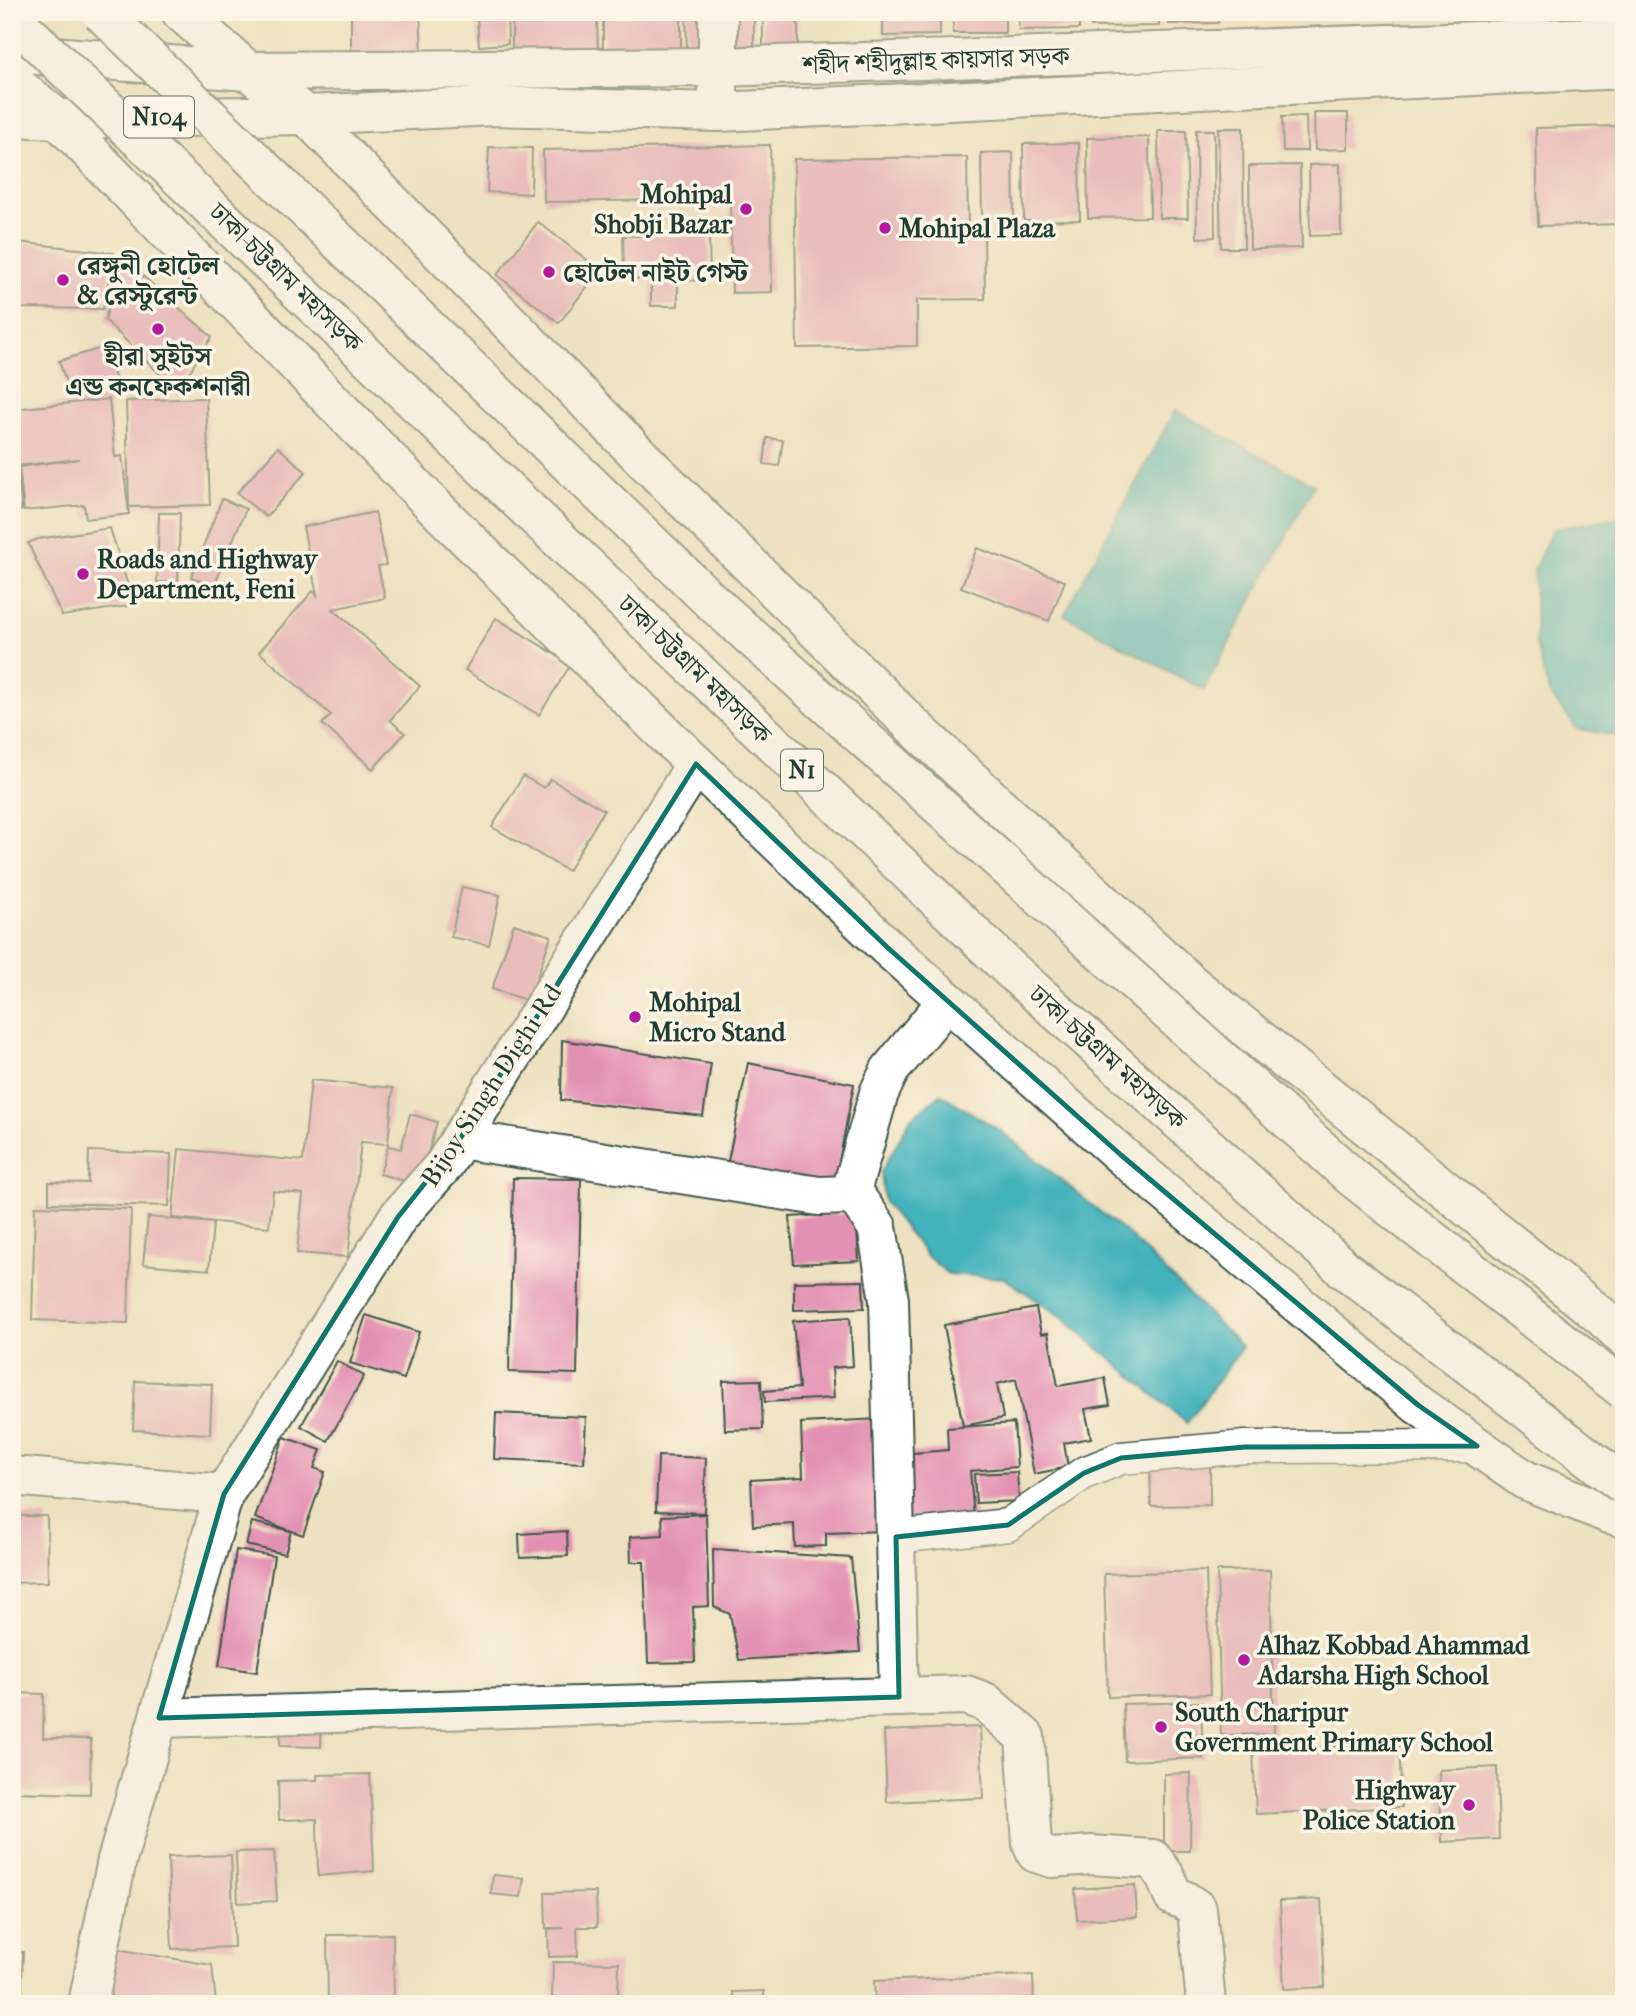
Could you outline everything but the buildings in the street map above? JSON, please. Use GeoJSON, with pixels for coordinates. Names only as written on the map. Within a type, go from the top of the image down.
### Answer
{"type":"FeatureCollection","features":[{"type":"Feature","properties":{"kind":"main road","name":"N1"},"geometry":{"type":"LineString","coordinates":[[101,12],[710,600],[1353,1178],[1624,1390]]}},
{"type":"Feature","properties":{"kind":"main road"},"geometry":{"type":"LineString","coordinates":[[181,12],[248,71],[306,115],[644,460],[905,718],[1168,963],[1624,1337]]}},
{"type":"Feature","properties":{"kind":"main road"},"geometry":{"type":"LineString","coordinates":[[718,12],[718,112]]}},
{"type":"Feature","properties":{"kind":"main road","name":"ঢাকা-চট্টগ্রাম মহাসড়ক"},"geometry":{"type":"LineString","coordinates":[[12,18],[1021,980],[1344,1269],[1624,1485]]}},
{"type":"Feature","properties":{"kind":"main road","name":"শহীদ শহীদুল্লাহ কায়সার সড়ক"},"geometry":{"type":"LineString","coordinates":[[248,71],[718,67],[1624,36]]}},
{"type":"Feature","properties":{"kind":"main road","name":"N104"},"geometry":{"type":"LineString","coordinates":[[12,53],[248,71]]}},
{"type":"Feature","properties":{"kind":"main road","name":"শহীদ শহীদুল্লাহ কায়সার সড়ক"},"geometry":{"type":"LineString","coordinates":[[306,115],[495,106],[718,112],[1624,69]]}},
{"type":"Feature","properties":{"kind":"main road"},"geometry":{"type":"LineString","coordinates":[[12,82],[58,119],[439,511],[696,764],[947,1001],[1121,1155],[1418,1405],[1525,1480],[1624,1518]]}},
{"type":"Feature","properties":{"kind":"main road","name":"N104"},"geometry":{"type":"LineString","coordinates":[[12,117],[58,119],[306,115]]}},
{"type":"Feature","properties":{"kind":"main road","name":"Bijoy Singh Dighi Rd"},"geometry":{"type":"LineString","coordinates":[[88,2004],[117,1860],[224,1494],[398,1217],[444,1165],[696,764]]}},
{"type":"Feature","properties":{"kind":"main road"},"geometry":{"type":"LineString","coordinates":[[850,1195],[879,1093],[890,1070],[947,1001]]}},
{"type":"Feature","properties":{"kind":"main road"},"geometry":{"type":"LineString","coordinates":[[460,1139],[819,1196],[850,1195],[858,1200],[877,1227],[889,1300],[899,1698]]}},
{"type":"Feature","properties":{"kind":"main road"},"geometry":{"type":"LineString","coordinates":[[12,1476],[224,1494]]}},
{"type":"Feature","properties":{"kind":"main road"},"geometry":{"type":"LineString","coordinates":[[159,1718],[966,1695],[985,1702],[1025,1737],[1032,1844],[1036,1853],[1052,1858],[1091,1855],[1153,1859],[1159,1864],[1173,1896],[1197,1909],[1206,2004]]}},
{"type":"Feature","properties":{"kind":"street"},"geometry":{"type":"LineString","coordinates":[[896,1537],[1008,1525],[1084,1473],[1121,1458],[1245,1447],[1477,1446]]}},
{"type":"Feature","properties":{"kind":"highlighted area"},"geometry":{"type":"Polygon","coordinates":[[[696,764],[887,947],[1121,1155],[1418,1405],[1477,1446],[1245,1447],[1121,1458],[1084,1473],[1008,1525],[896,1537],[899,1697],[159,1718],[224,1494],[398,1217],[460,1139],[696,764]]]}},
{"type":"Feature","properties":{"kind":"water"},"geometry":{"type":"Polygon","coordinates":[[[1175,410],[1314,485],[1204,690],[1064,615],[1175,410]]]}},
{"type":"Feature","properties":{"kind":"water"},"geometry":{"type":"Polygon","coordinates":[[[1624,516],[1624,737],[1577,729],[1549,693],[1536,645],[1534,569],[1552,530],[1624,516]]]}},
{"type":"Feature","properties":{"kind":"water"},"geometry":{"type":"Polygon","coordinates":[[[941,1094],[1001,1131],[1131,1237],[1242,1347],[1187,1423],[1059,1315],[1004,1278],[948,1274],[927,1256],[884,1202],[881,1172],[911,1118],[941,1094]]]}},
{"type":"Feature","properties":{"kind":"place","name":"Mohipal Shobji Bazar"},"geometry":{"type":"Point","coordinates":[746,209]}},
{"type":"Feature","properties":{"kind":"place","name":"Mohipal Plaza"},"geometry":{"type":"Point","coordinates":[885,228]}},
{"type":"Feature","properties":{"kind":"place","name":"হোটেল নাইট গেস্ট"},"geometry":{"type":"Point","coordinates":[549,272]}},
{"type":"Feature","properties":{"kind":"place","name":"রেঙ্গুনী হোটেল & রেস্টুরেন্ট"},"geometry":{"type":"Point","coordinates":[63,280]}},
{"type":"Feature","properties":{"kind":"place","name":"হীরা সুইটস এন্ড কনফেকশনারী"},"geometry":{"type":"Point","coordinates":[158,329]}},
{"type":"Feature","properties":{"kind":"place","name":"Roads and Highway Department, Feni"},"geometry":{"type":"Point","coordinates":[83,574]}},
{"type":"Feature","properties":{"kind":"place","name":"Mohipal Micro Stand"},"geometry":{"type":"Point","coordinates":[635,1017]}},
{"type":"Feature","properties":{"kind":"place","name":"Alhaz Kobbad Ahammad Adarsha High School"},"geometry":{"type":"Point","coordinates":[1244,1660]}},
{"type":"Feature","properties":{"kind":"place","name":"South Charipur Government Primary School"},"geometry":{"type":"Point","coordinates":[1161,1727]}},
{"type":"Feature","properties":{"kind":"place","name":"Highway Police Station"},"geometry":{"type":"Point","coordinates":[1469,1805]}}]}
